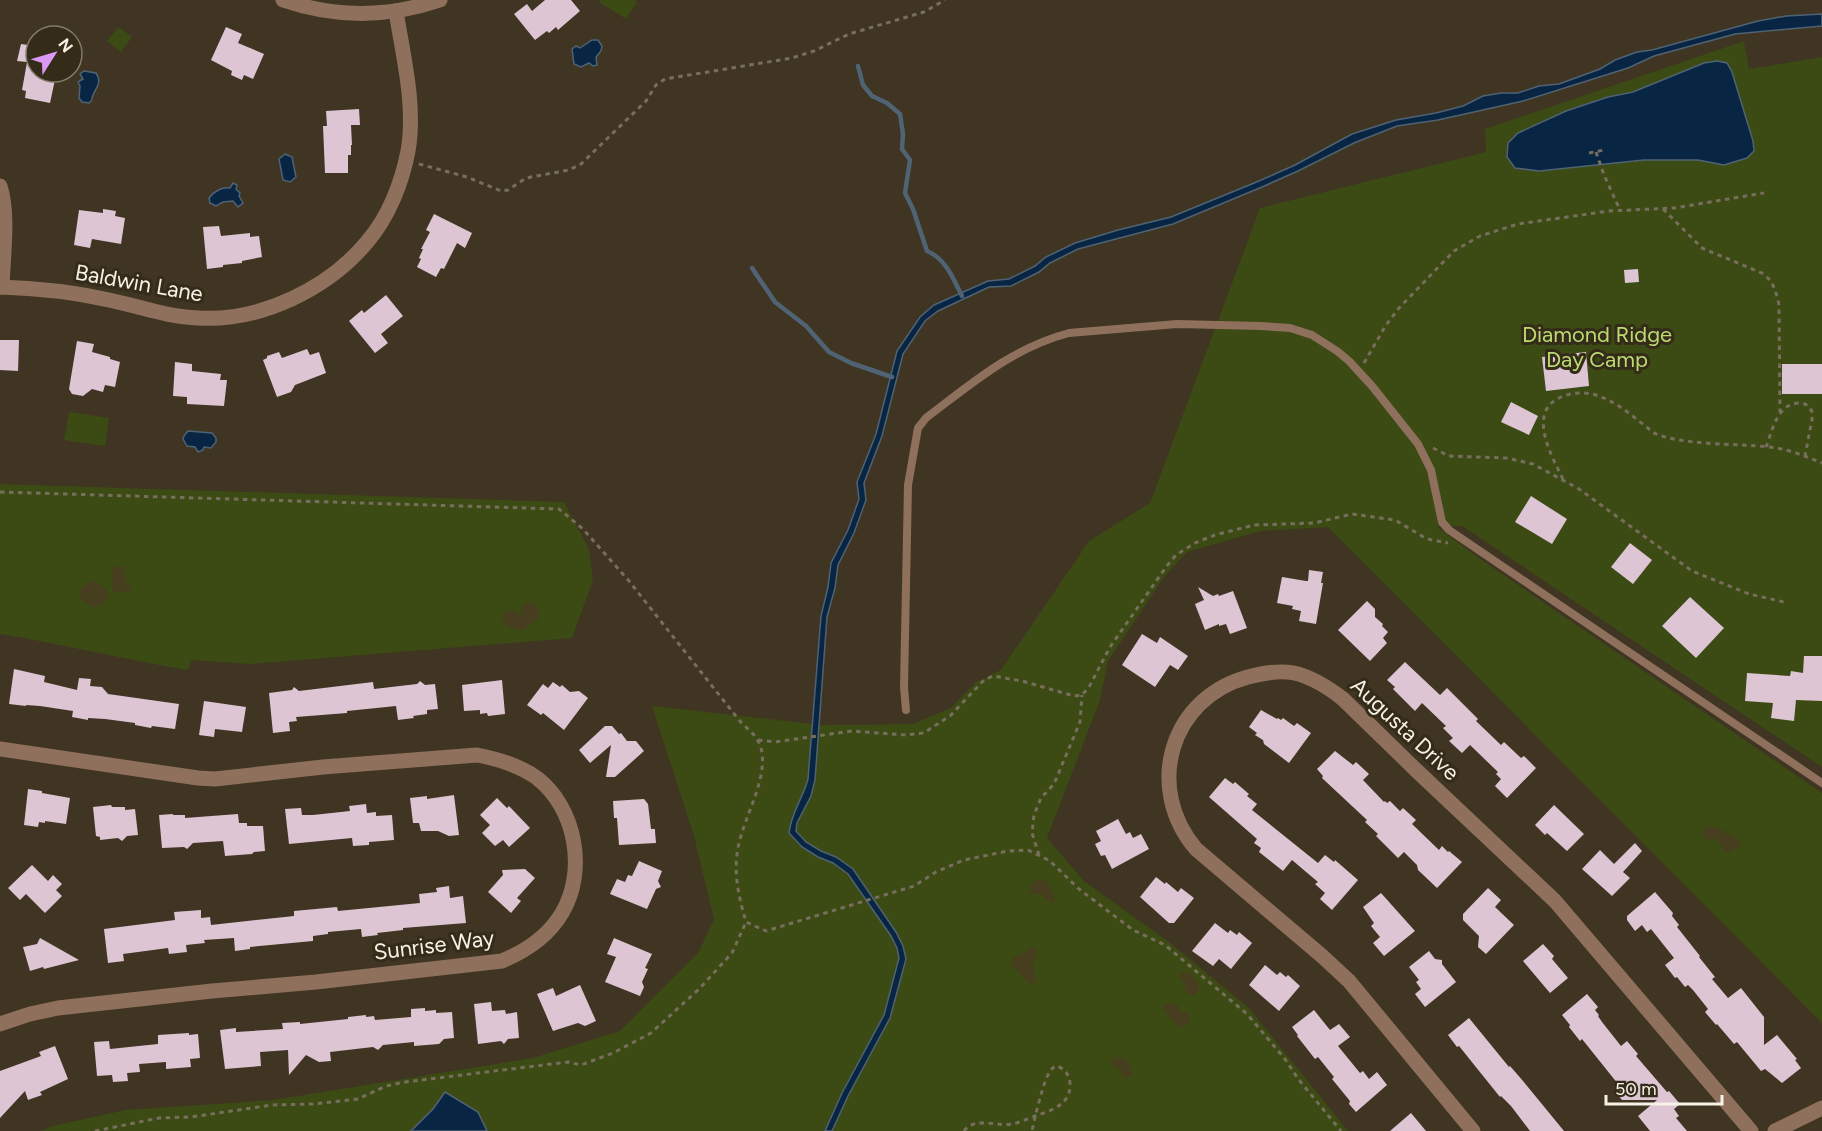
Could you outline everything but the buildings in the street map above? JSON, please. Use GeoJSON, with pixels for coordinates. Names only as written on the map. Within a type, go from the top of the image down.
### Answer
{"type":"FeatureCollection","features":[{"type":"Feature","properties":{"kind":"street"},"geometry":{"type":"LineString","coordinates":[[283,0],[306,8],[344,14],[396,11],[440,0]]}},
{"type":"Feature","properties":{"kind":"street","name":"Baldwin Lane"},"geometry":{"type":"LineString","coordinates":[[1,287],[89,296],[183,317],[215,318],[260,311],[312,288],[339,270],[354,257],[378,228],[398,188],[408,151],[410,111],[396,11]]}},
{"type":"Feature","properties":{"kind":"street"},"geometry":{"type":"LineString","coordinates":[[0,186],[4,213],[1,287]]}},
{"type":"Feature","properties":{"kind":"street","name":"Augusta Drive"},"geometry":{"type":"LineString","coordinates":[[1473,1131],[1348,981],[1323,956],[1196,849],[1180,827],[1169,795],[1170,760],[1182,726],[1204,699],[1216,690],[1236,680],[1257,674],[1279,672],[1309,678],[1343,699],[1555,901],[1751,1131]]}},
{"type":"Feature","properties":{"kind":"street","name":"Sunrise Way"},"geometry":{"type":"LineString","coordinates":[[0,749],[215,779],[323,767],[477,755],[497,759],[520,768],[537,778],[552,792],[568,821],[575,851],[574,877],[570,896],[562,913],[551,928],[532,945],[502,961],[58,1008],[1,1022]]}},
{"type":"Feature","properties":{"kind":"street"},"geometry":{"type":"LineString","coordinates":[[1775,1131],[1822,1108]]}},
{"type":"Feature","properties":{"kind":"lane"},"geometry":{"type":"LineString","coordinates":[[906,710],[904,687],[906,514],[908,485],[918,428],[926,418],[997,364],[1040,342],[1069,333],[1177,324],[1290,328],[1312,335],[1337,351],[1359,372],[1418,444],[1431,470],[1442,522],[1449,530],[1822,783]]}},
{"type":"Feature","properties":{"kind":"path"},"geometry":{"type":"LineString","coordinates":[[406,160],[467,177],[501,191],[508,190],[526,178],[569,170],[581,164],[646,101],[656,85],[665,79],[792,58],[814,51],[849,34],[924,12],[945,0]]}},
{"type":"Feature","properties":{"kind":"path"},"geometry":{"type":"LineString","coordinates":[[1589,153],[1605,150]]}},
{"type":"Feature","properties":{"kind":"path"},"geometry":{"type":"LineString","coordinates":[[1596,152],[1620,210]]}},
{"type":"Feature","properties":{"kind":"path"},"geometry":{"type":"LineString","coordinates":[[1359,372],[1399,308],[1454,251],[1480,236],[1518,224],[1764,194]]}},
{"type":"Feature","properties":{"kind":"path"},"geometry":{"type":"LineString","coordinates":[[1663,208],[1702,249],[1764,274],[1776,290],[1779,305],[1780,412],[1766,447]]}},
{"type":"Feature","properties":{"kind":"path"},"geometry":{"type":"LineString","coordinates":[[1564,481],[1544,434],[1544,416],[1548,405],[1568,394],[1595,395],[1612,402],[1661,436],[1677,440],[1766,447],[1797,453],[1822,463]]}},
{"type":"Feature","properties":{"kind":"path"},"geometry":{"type":"LineString","coordinates":[[1780,412],[1795,403],[1803,403],[1811,410],[1813,414],[1804,456]]}},
{"type":"Feature","properties":{"kind":"path"},"geometry":{"type":"LineString","coordinates":[[1418,444],[1449,456],[1506,458],[1533,464],[1586,493],[1692,571],[1749,594],[1784,602]]}},
{"type":"Feature","properties":{"kind":"path"},"geometry":{"type":"LineString","coordinates":[[0,492],[559,509],[583,529],[628,581],[757,740],[763,758],[761,778],[737,850],[737,891],[746,922],[732,953],[699,989],[651,1033],[613,1053],[581,1065],[568,1062],[405,1082],[386,1086],[358,1099],[313,1104],[272,1105],[191,1117],[159,1118],[95,1131]]}},
{"type":"Feature","properties":{"kind":"path"},"geometry":{"type":"LineString","coordinates":[[1039,855],[1032,833],[1034,815],[1041,798],[1054,784],[1076,733],[1080,722],[1082,695],[1089,687],[1110,646],[1176,555],[1194,543],[1254,525],[1314,523],[1352,514],[1395,520],[1427,539],[1437,542],[1465,542]]}},
{"type":"Feature","properties":{"kind":"path"},"geometry":{"type":"LineString","coordinates":[[757,740],[775,742],[852,731],[906,735],[924,733],[951,715],[984,680],[993,676],[1022,681],[1074,696],[1082,695]]}},
{"type":"Feature","properties":{"kind":"path"},"geometry":{"type":"LineString","coordinates":[[746,922],[766,931],[914,886],[936,872],[964,860],[1008,851],[1028,850],[1050,861],[1079,889],[1133,930],[1165,945],[1246,1014],[1285,1059],[1299,1080],[1341,1131]]}},
{"type":"Feature","properties":{"kind":"path"},"geometry":{"type":"LineString","coordinates":[[964,1131],[974,1124],[1014,1124],[1035,1116],[1058,1107],[1070,1088],[1068,1075],[1058,1066],[1050,1070],[1035,1116],[1032,1131]]}},
{"type":"Feature","properties":{"kind":"green space"},"geometry":{"type":"Polygon","coordinates":[[[600,0],[634,0],[637,2],[626,19],[599,2],[600,0]]]}},
{"type":"Feature","properties":{"kind":"green space"},"geometry":{"type":"Polygon","coordinates":[[[118,27],[132,37],[121,52],[107,41],[118,27]]]}},
{"type":"Feature","properties":{"kind":"green space","name":"Diamond Ridge Day Camp"},"geometry":{"type":"Polygon","coordinates":[[[1744,41],[1749,69],[1822,57],[1822,767],[1462,526],[1437,527],[1822,793],[1822,1023],[1328,527],[1261,531],[1187,552],[1164,577],[1108,661],[1100,700],[1047,838],[1084,881],[1169,942],[1249,1008],[1348,1131],[42,1131],[52,1126],[126,1110],[273,1100],[533,1058],[620,1031],[698,953],[714,920],[694,836],[652,706],[821,725],[913,724],[951,708],[976,682],[1001,670],[1089,541],[1150,503],[1260,208],[1486,152],[1485,129],[1744,41]]]}},
{"type":"Feature","properties":{"kind":"green space"},"geometry":{"type":"Polygon","coordinates":[[[69,412],[109,418],[105,446],[64,440],[69,412]]]}},
{"type":"Feature","properties":{"kind":"green space"},"geometry":{"type":"Polygon","coordinates":[[[0,484],[564,502],[589,549],[593,580],[572,638],[250,664],[191,660],[188,670],[0,634],[0,484]]]}},
{"type":"Feature","properties":{"kind":"sand"},"geometry":{"type":"Polygon","coordinates":[[[117,566],[121,566],[125,571],[125,581],[132,587],[128,592],[115,592],[112,589],[112,571],[117,566]]]}},
{"type":"Feature","properties":{"kind":"sand"},"geometry":{"type":"Polygon","coordinates":[[[92,581],[100,584],[109,594],[99,607],[87,604],[79,594],[83,586],[92,581]]]}},
{"type":"Feature","properties":{"kind":"sand"},"geometry":{"type":"Polygon","coordinates":[[[528,602],[536,605],[540,614],[536,620],[522,630],[511,628],[506,624],[502,615],[514,610],[519,617],[522,605],[528,602]]]}},
{"type":"Feature","properties":{"kind":"sand"},"geometry":{"type":"Polygon","coordinates":[[[1708,826],[1729,834],[1740,841],[1741,846],[1737,850],[1733,847],[1727,853],[1714,837],[1707,841],[1702,832],[1708,826]]]}},
{"type":"Feature","properties":{"kind":"sand"},"geometry":{"type":"Polygon","coordinates":[[[1039,879],[1046,881],[1054,895],[1053,903],[1030,891],[1032,884],[1039,879]]]}},
{"type":"Feature","properties":{"kind":"sand"},"geometry":{"type":"Polygon","coordinates":[[[1034,947],[1038,952],[1032,966],[1036,979],[1032,985],[1020,975],[1011,962],[1012,959],[1034,947]]]}},
{"type":"Feature","properties":{"kind":"sand"},"geometry":{"type":"Polygon","coordinates":[[[1184,971],[1199,984],[1195,996],[1187,993],[1179,977],[1184,971]]]}},
{"type":"Feature","properties":{"kind":"sand"},"geometry":{"type":"Polygon","coordinates":[[[1169,1003],[1178,1005],[1180,1013],[1187,1012],[1189,1015],[1190,1021],[1183,1028],[1166,1012],[1163,1005],[1169,1003]]]}},
{"type":"Feature","properties":{"kind":"sand"},"geometry":{"type":"Polygon","coordinates":[[[1116,1057],[1123,1058],[1128,1063],[1132,1077],[1125,1078],[1119,1069],[1113,1066],[1112,1060],[1116,1057]]]}},
{"type":"Feature","properties":{"kind":"water"},"geometry":{"type":"Polygon","coordinates":[[[1822,14],[1822,26],[1735,34],[1654,56],[1628,68],[1523,101],[1438,120],[1397,126],[1173,224],[1078,249],[1011,286],[989,287],[938,311],[925,321],[903,354],[882,436],[864,483],[866,500],[854,533],[838,565],[835,588],[827,617],[815,780],[811,796],[797,823],[796,831],[806,842],[836,857],[853,869],[896,932],[906,959],[890,1018],[832,1131],[825,1131],[842,1093],[884,1015],[899,958],[891,936],[848,874],[833,863],[802,847],[789,833],[792,819],[808,779],[821,616],[831,563],[848,530],[859,499],[857,482],[876,434],[897,351],[920,317],[934,305],[988,281],[1009,279],[1075,243],[1171,217],[1295,165],[1352,134],[1396,120],[1463,106],[1483,96],[1518,93],[1539,86],[1559,84],[1637,52],[1758,21],[1786,16],[1822,14]]]}},
{"type":"Feature","properties":{"kind":"water"},"geometry":{"type":"Polygon","coordinates":[[[592,40],[598,40],[602,46],[596,57],[597,65],[593,66],[589,63],[581,67],[574,64],[572,49],[576,46],[580,48],[592,40]]]}},
{"type":"Feature","properties":{"kind":"water"},"geometry":{"type":"Polygon","coordinates":[[[1717,61],[1727,63],[1732,72],[1753,141],[1754,151],[1747,158],[1724,165],[1698,160],[1644,160],[1539,171],[1515,168],[1507,157],[1508,143],[1518,133],[1566,111],[1608,97],[1633,92],[1704,63],[1717,61]]]}},
{"type":"Feature","properties":{"kind":"water"},"geometry":{"type":"Polygon","coordinates":[[[84,71],[96,73],[99,79],[98,84],[89,103],[82,102],[79,98],[79,84],[84,84],[84,71]]]}},
{"type":"Feature","properties":{"kind":"water"},"geometry":{"type":"Polygon","coordinates":[[[285,154],[292,157],[296,177],[290,182],[283,180],[279,159],[285,154]]]}},
{"type":"Feature","properties":{"kind":"water"},"geometry":{"type":"Polygon","coordinates":[[[233,183],[237,185],[236,189],[243,203],[238,207],[233,201],[223,202],[216,206],[210,203],[209,198],[213,193],[230,188],[233,183]]]}},
{"type":"Feature","properties":{"kind":"water"},"geometry":{"type":"Polygon","coordinates":[[[188,431],[212,433],[216,442],[211,448],[204,447],[198,452],[195,447],[187,446],[183,439],[188,431]]]}},
{"type":"Feature","properties":{"kind":"water"},"geometry":{"type":"Polygon","coordinates":[[[445,1092],[478,1112],[487,1131],[411,1131],[433,1109],[445,1092]]]}},
{"type":"Feature","properties":{"kind":"waterway"},"geometry":{"type":"LineString","coordinates":[[858,66],[863,85],[872,96],[887,103],[900,114],[903,134],[902,149],[910,160],[905,193],[913,209],[927,251],[934,254],[944,264],[962,296]]}},
{"type":"Feature","properties":{"kind":"waterway"},"geometry":{"type":"LineString","coordinates":[[752,268],[775,302],[806,326],[829,352],[851,363],[892,377]]}}]}
